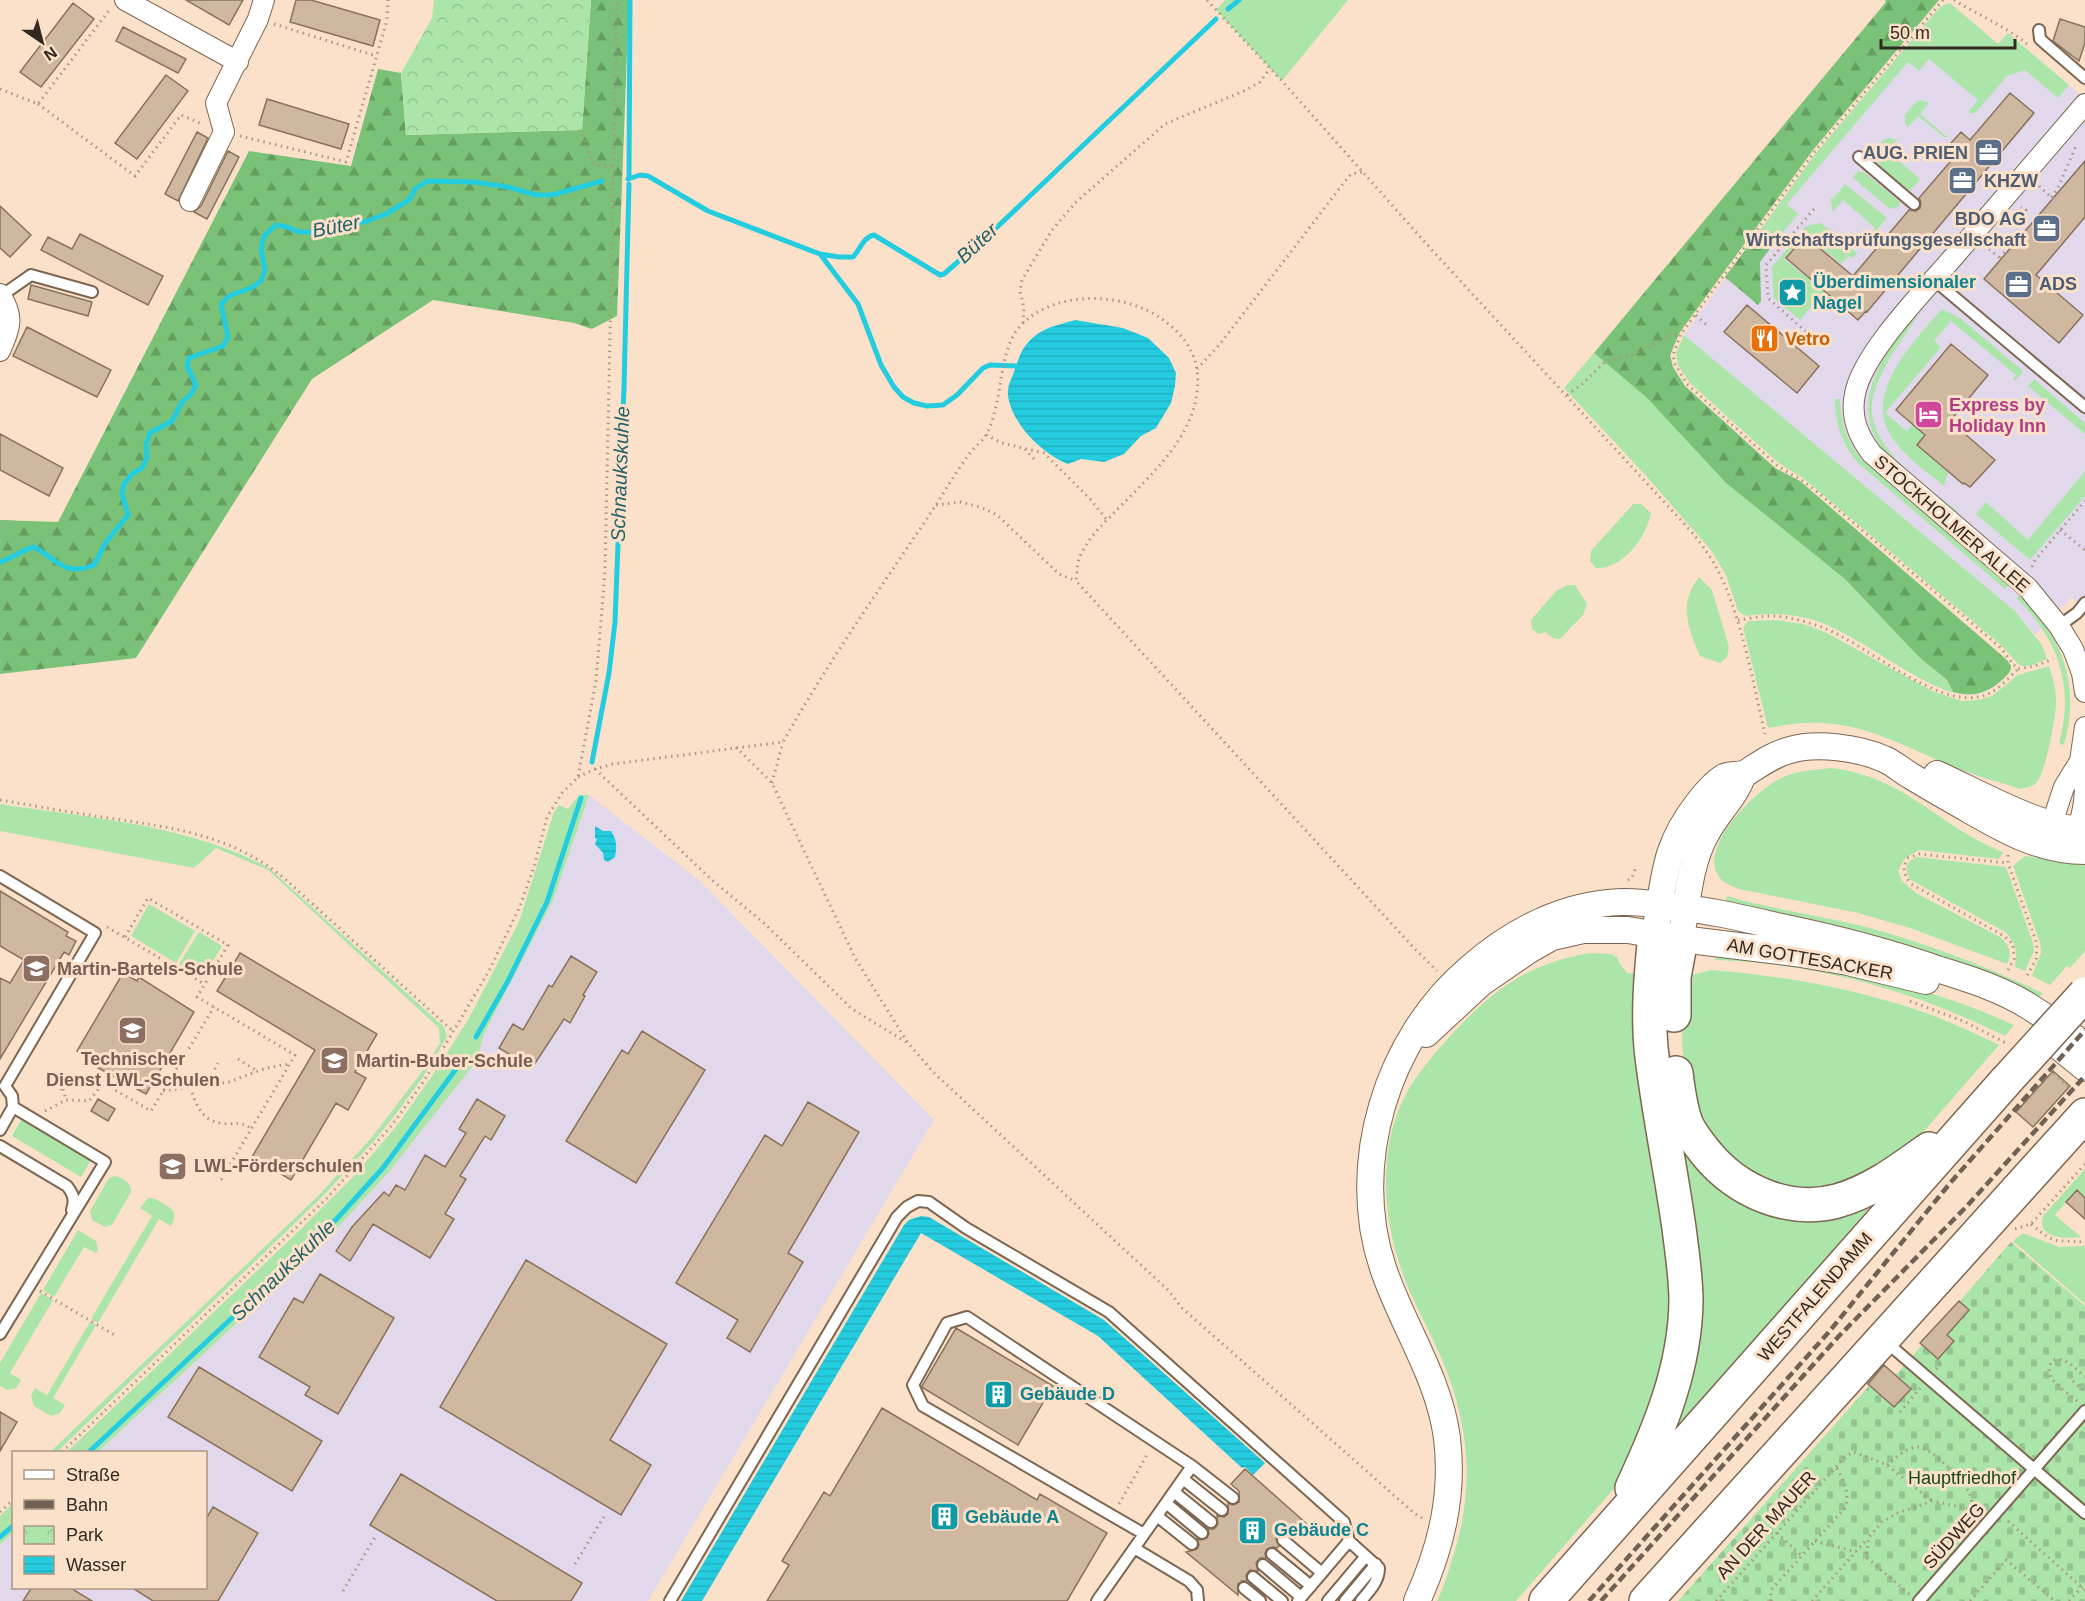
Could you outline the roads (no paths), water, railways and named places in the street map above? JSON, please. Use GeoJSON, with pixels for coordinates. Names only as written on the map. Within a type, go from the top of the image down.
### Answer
{"type":"FeatureCollection","features":[{"type":"Feature","properties":{"kind":"highway"},"geometry":{"type":"LineString","coordinates":[[1670,921],[1674,977],[1673,1041],[1678,1092],[1684,1113],[1691,1131],[1716,1166],[1749,1190],[1771,1199],[1793,1203],[1815,1205],[1844,1199],[1881,1183],[1977,1114]]}},
{"type":"Feature","properties":{"kind":"highway"},"geometry":{"type":"LineString","coordinates":[[1616,1522],[1655,1439],[1668,1405],[1678,1370],[1684,1334],[1686,1300],[1680,1238],[1652,1054],[1650,990],[1670,921]]}},
{"type":"Feature","properties":{"kind":"highway","name":"WESTFALENDAMM"},"geometry":{"type":"LineString","coordinates":[[1546,1601],[2085,994]]}},
{"type":"Feature","properties":{"kind":"highway"},"geometry":{"type":"LineString","coordinates":[[1646,1601],[2078,1116]]}},
{"type":"Feature","properties":{"kind":"street"},"geometry":{"type":"LineString","coordinates":[[190,201],[222,125],[216,103],[238,62],[258,19],[264,0]]}},
{"type":"Feature","properties":{"kind":"street"},"geometry":{"type":"LineString","coordinates":[[118,5],[238,62]]}},
{"type":"Feature","properties":{"kind":"street","name":"STOCKHOLMER ALLEE"},"geometry":{"type":"LineString","coordinates":[[2085,104],[1871,357],[1861,375],[1855,393],[1853,410],[1856,428],[1872,454],[2028,588],[2059,626],[2073,649],[2082,673],[2085,692]]}},
{"type":"Feature","properties":{"kind":"street"},"geometry":{"type":"LineString","coordinates":[[0,351],[11,325],[8,307],[1,295]]}},
{"type":"Feature","properties":{"kind":"street"},"geometry":{"type":"LineString","coordinates":[[2068,838],[2064,787],[2083,771],[2085,727]]}},
{"type":"Feature","properties":{"kind":"street"},"geometry":{"type":"LineString","coordinates":[[1417,1601],[1430,1573],[1445,1520],[1447,1437],[1435,1391],[1383,1267],[1374,1233],[1371,1198],[1372,1160],[1379,1112],[1404,1054],[1481,983],[1552,937],[1583,930],[1628,930],[1670,921],[1667,861],[1673,842],[1684,821],[1706,792],[1725,776],[1743,775],[1766,760],[1791,749],[1825,746],[1873,754],[1888,760],[1908,775],[2006,831],[2068,838]]}},
{"type":"Feature","properties":{"kind":"street"},"geometry":{"type":"LineString","coordinates":[[2068,838],[2085,800],[2085,784]]}},
{"type":"Feature","properties":{"kind":"street","name":"AM GOTTESACKER"},"geometry":{"type":"LineString","coordinates":[[1670,921],[1861,944],[1994,989],[2030,1007],[2085,1046]]}},
{"type":"Feature","properties":{"kind":"street","name":"AM GOTTESACKER"},"geometry":{"type":"LineString","coordinates":[[1670,921],[1795,953],[1837,960],[1941,985],[1988,1002],[2021,1018],[2085,1068]]}},
{"type":"Feature","properties":{"kind":"lane"},"geometry":{"type":"LineString","coordinates":[[2039,30],[2040,39],[2085,78]]}},
{"type":"Feature","properties":{"kind":"lane"},"geometry":{"type":"LineString","coordinates":[[1859,157],[1914,204]]}},
{"type":"Feature","properties":{"kind":"lane"},"geometry":{"type":"LineString","coordinates":[[1,295],[31,275],[92,292]]}},
{"type":"Feature","properties":{"kind":"lane"},"geometry":{"type":"LineString","coordinates":[[1934,280],[2085,407]]}},
{"type":"Feature","properties":{"kind":"lane"},"geometry":{"type":"LineString","coordinates":[[2059,626],[2077,613],[2085,603]]}},
{"type":"Feature","properties":{"kind":"lane"},"geometry":{"type":"LineString","coordinates":[[0,876],[95,933],[5,1086],[12,1096],[13,1107],[0,1130]]}},
{"type":"Feature","properties":{"kind":"lane"},"geometry":{"type":"LineString","coordinates":[[0,1334],[105,1161],[13,1107]]}},
{"type":"Feature","properties":{"kind":"lane"},"geometry":{"type":"LineString","coordinates":[[0,1146],[67,1186],[74,1201],[70,1216]]}},
{"type":"Feature","properties":{"kind":"lane"},"geometry":{"type":"LineString","coordinates":[[670,1601],[897,1217],[907,1207],[918,1201],[929,1202],[966,1228],[1108,1312],[1344,1522],[1348,1541],[1379,1568],[1375,1584],[1361,1601]]}},
{"type":"Feature","properties":{"kind":"lane"},"geometry":{"type":"LineString","coordinates":[[1144,1534],[923,1406],[913,1384],[947,1323],[967,1317],[1192,1466],[1233,1497]]}},
{"type":"Feature","properties":{"kind":"lane"},"geometry":{"type":"LineString","coordinates":[[1882,1338],[2085,1513]]}},
{"type":"Feature","properties":{"kind":"lane","name":"SÜDWEG"},"geometry":{"type":"LineString","coordinates":[[1918,1601],[2085,1409]]}},
{"type":"Feature","properties":{"kind":"lane"},"geometry":{"type":"LineString","coordinates":[[1097,1601],[1192,1466]]}},
{"type":"Feature","properties":{"kind":"lane"},"geometry":{"type":"LineString","coordinates":[[1183,1479],[1222,1510]]}},
{"type":"Feature","properties":{"kind":"lane"},"geometry":{"type":"LineString","coordinates":[[1174,1491],[1211,1522]]}},
{"type":"Feature","properties":{"kind":"lane"},"geometry":{"type":"LineString","coordinates":[[1166,1503],[1202,1533]]}},
{"type":"Feature","properties":{"kind":"lane"},"geometry":{"type":"LineString","coordinates":[[1157,1516],[1192,1544]]}},
{"type":"Feature","properties":{"kind":"lane"},"geometry":{"type":"LineString","coordinates":[[1283,1540],[1322,1573]]}},
{"type":"Feature","properties":{"kind":"lane"},"geometry":{"type":"LineString","coordinates":[[1263,1566],[1299,1599],[1348,1541]]}},
{"type":"Feature","properties":{"kind":"lane"},"geometry":{"type":"LineString","coordinates":[[1134,1548],[1189,1581],[1197,1590],[1198,1601]]}},
{"type":"Feature","properties":{"kind":"lane"},"geometry":{"type":"LineString","coordinates":[[1272,1554],[1311,1586]]}},
{"type":"Feature","properties":{"kind":"lane"},"geometry":{"type":"LineString","coordinates":[[1328,1601],[1366,1556]]}},
{"type":"Feature","properties":{"kind":"lane"},"geometry":{"type":"LineString","coordinates":[[1345,1601],[1376,1564]]}},
{"type":"Feature","properties":{"kind":"lane"},"geometry":{"type":"LineString","coordinates":[[1253,1577],[1282,1601]]}},
{"type":"Feature","properties":{"kind":"lane"},"geometry":{"type":"LineString","coordinates":[[1244,1588],[1260,1601]]}},
{"type":"Feature","properties":{"kind":"water"},"geometry":{"type":"Polygon","coordinates":[[[1075,320],[1123,328],[1148,338],[1169,358],[1176,373],[1171,403],[1156,428],[1141,436],[1124,454],[1104,462],[1081,459],[1068,464],[1048,453],[1022,427],[1015,417],[1008,396],[1009,385],[1022,350],[1028,342],[1045,329],[1075,320]]]}},
{"type":"Feature","properties":{"kind":"water"},"geometry":{"type":"Polygon","coordinates":[[[595,826],[603,831],[611,831],[614,837],[615,857],[608,862],[604,860],[603,853],[595,844],[597,839],[595,838],[595,826]]]}},
{"type":"Feature","properties":{"kind":"water"},"geometry":{"type":"Polygon","coordinates":[[[921,1216],[929,1217],[1104,1320],[1265,1463],[1253,1475],[1245,1467],[1242,1468],[1098,1336],[921,1233],[702,1601],[681,1601],[904,1225],[909,1220],[921,1216]]]}},
{"type":"Feature","properties":{"kind":"waterway"},"geometry":{"type":"LineString","coordinates":[[629,176],[630,0]]}},
{"type":"Feature","properties":{"kind":"waterway","name":"Büter"},"geometry":{"type":"LineString","coordinates":[[1228,9],[1239,0]]}},
{"type":"Feature","properties":{"kind":"waterway","name":"Büter"},"geometry":{"type":"LineString","coordinates":[[628,179],[640,175],[648,176],[708,211],[820,254],[853,257],[864,241],[874,235],[940,275],[944,274],[994,230],[1216,19]]}},
{"type":"Feature","properties":{"kind":"waterway","name":"Büter"},"geometry":{"type":"LineString","coordinates":[[0,562],[34,547],[68,568],[84,568],[94,565],[106,542],[128,515],[122,494],[124,484],[133,473],[142,468],[147,458],[146,444],[150,433],[172,421],[182,402],[191,394],[196,385],[187,366],[189,358],[223,346],[228,337],[221,304],[229,296],[253,287],[261,281],[265,270],[261,249],[264,236],[276,225],[299,232],[314,232],[367,221],[386,214],[409,200],[415,189],[427,181],[474,182],[508,187],[536,195],[552,195],[602,181]]}},
{"type":"Feature","properties":{"kind":"waterway","name":"Schnaukskuhle"},"geometry":{"type":"LineString","coordinates":[[592,762],[609,673],[615,622],[629,184]]}},
{"type":"Feature","properties":{"kind":"waterway"},"geometry":{"type":"LineString","coordinates":[[820,254],[858,304],[881,365],[903,397],[927,406],[943,405],[957,395],[983,368],[990,365],[1017,366]]}},
{"type":"Feature","properties":{"kind":"waterway","name":"Schnaukskuhle"},"geometry":{"type":"LineString","coordinates":[[476,1037],[508,981],[547,902],[581,798]]}},
{"type":"Feature","properties":{"kind":"waterway","name":"Schnaukskuhle"},"geometry":{"type":"LineString","coordinates":[[90,1451],[332,1224],[383,1168],[456,1069]]}},
{"type":"Feature","properties":{"kind":"waterway","name":"Schnaukskuhle"},"geometry":{"type":"LineString","coordinates":[[0,1537],[12,1527]]}},
{"type":"Feature","properties":{"kind":"railway"},"geometry":{"type":"LineString","coordinates":[[1589,1601],[1828,1333],[1951,1182],[2085,1030]]}},
{"type":"Feature","properties":{"kind":"railway"},"geometry":{"type":"LineString","coordinates":[[1601,1601],[1839,1336],[1966,1207],[2085,1076]]}},
{"type":"Feature","properties":{"kind":"place","name":"AUG. PRIEN"},"geometry":{"type":"Point","coordinates":[1989,153]}},
{"type":"Feature","properties":{"kind":"place","name":"KHZW"},"geometry":{"type":"Point","coordinates":[1963,181]}},
{"type":"Feature","properties":{"kind":"place","name":"BDO AG Wirtschaftsprüfungsgesellschaft"},"geometry":{"type":"Point","coordinates":[2047,229]}},
{"type":"Feature","properties":{"kind":"place","name":"ADS"},"geometry":{"type":"Point","coordinates":[2018,284]}},
{"type":"Feature","properties":{"kind":"place","name":"Überdimensionaler Nagel"},"geometry":{"type":"Point","coordinates":[1792,292]}},
{"type":"Feature","properties":{"kind":"place","name":"Vetro"},"geometry":{"type":"Point","coordinates":[1764,339]}},
{"type":"Feature","properties":{"kind":"place","name":"Express by Holiday Inn"},"geometry":{"type":"Point","coordinates":[1928,415]}},
{"type":"Feature","properties":{"kind":"place","name":"Martin-Bartels-Schule"},"geometry":{"type":"Point","coordinates":[36,969]}},
{"type":"Feature","properties":{"kind":"place","name":"Technischer Dienst LWL-Schulen"},"geometry":{"type":"Point","coordinates":[133,1030]}},
{"type":"Feature","properties":{"kind":"place","name":"Martin-Buber-Schule"},"geometry":{"type":"Point","coordinates":[335,1061]}},
{"type":"Feature","properties":{"kind":"place","name":"LWL-Förderschulen"},"geometry":{"type":"Point","coordinates":[173,1166]}},
{"type":"Feature","properties":{"kind":"place","name":"Gebäude D"},"geometry":{"type":"Point","coordinates":[999,1394]}},
{"type":"Feature","properties":{"kind":"place","name":"Gebäude A"},"geometry":{"type":"Point","coordinates":[944,1517]}},
{"type":"Feature","properties":{"kind":"place","name":"Gebäude C"},"geometry":{"type":"Point","coordinates":[1253,1530]}},
{"type":"Feature","properties":{"kind":"park label","name":"Hauptfriedhof"},"geometry":{"type":"Point","coordinates":[1962,1478]}}]}
